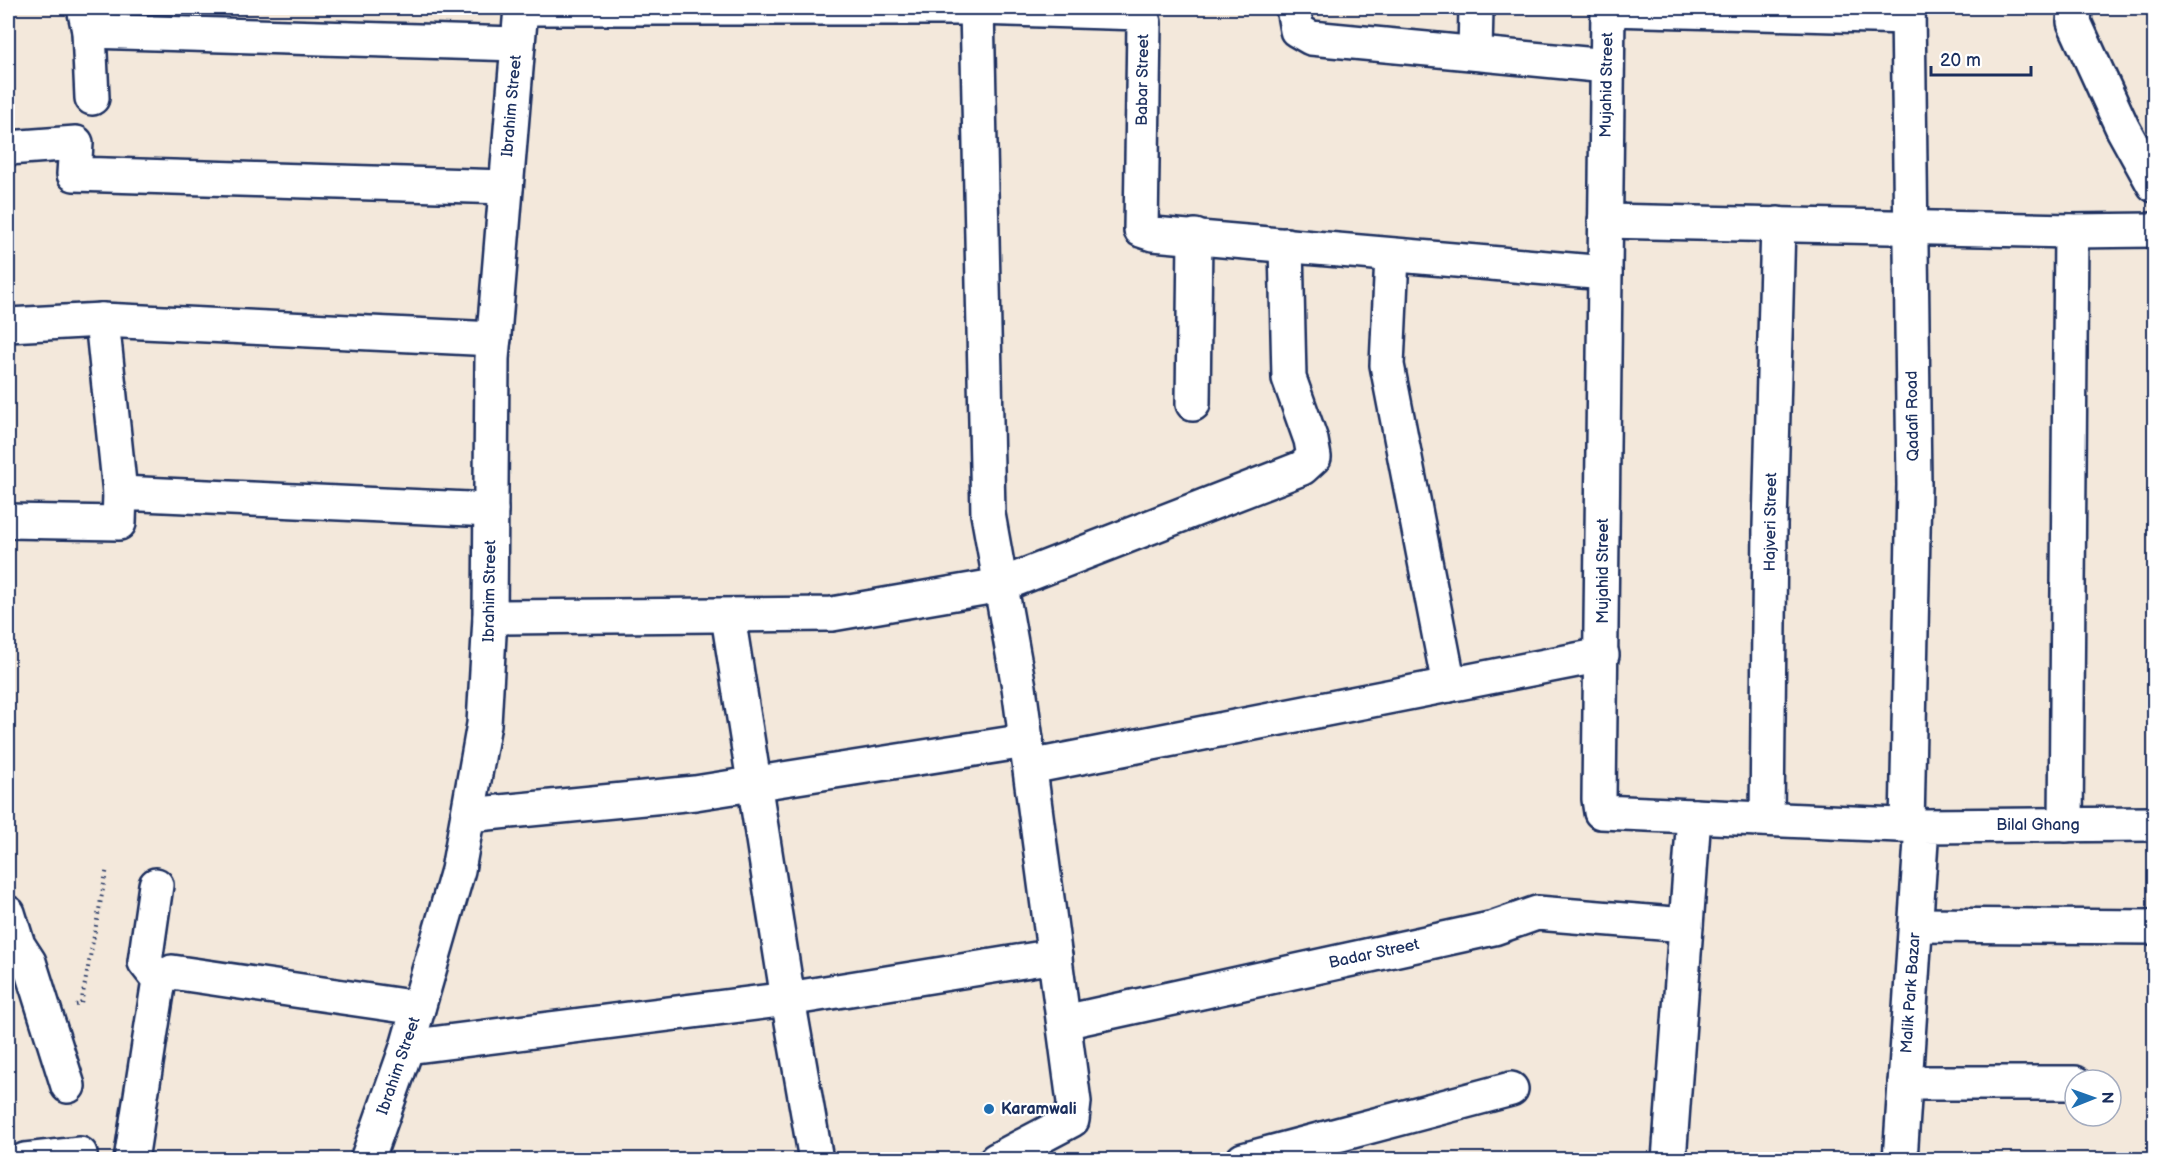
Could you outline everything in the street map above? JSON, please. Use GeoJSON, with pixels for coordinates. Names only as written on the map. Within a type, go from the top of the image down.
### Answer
{"type":"FeatureCollection","features":[{"type":"Feature","properties":{"kind":"street","name":"Babar Street"},"geometry":{"type":"LineString","coordinates":[[521,8],[977,8],[1141,13],[1144,23],[1141,230],[1153,234],[1605,273]]}},
{"type":"Feature","properties":{"kind":"street","name":"Ibrahim Street"},"geometry":{"type":"LineString","coordinates":[[367,1160],[407,1047],[458,870],[484,724],[490,617],[494,339],[521,8]]}},
{"type":"Feature","properties":{"kind":"street"},"geometry":{"type":"LineString","coordinates":[[977,8],[988,514],[1028,754],[1074,1102],[1072,1120],[996,1160]]}},
{"type":"Feature","properties":{"kind":"street"},"geometry":{"type":"LineString","coordinates":[[1293,8],[1296,30],[1311,38],[1607,66]]}},
{"type":"Feature","properties":{"kind":"street"},"geometry":{"type":"LineString","coordinates":[[1475,52],[1476,8]]}},
{"type":"Feature","properties":{"kind":"street"},"geometry":{"type":"LineString","coordinates":[[1608,8],[1908,12]]}},
{"type":"Feature","properties":{"kind":"street","name":"Mujahid Street"},"geometry":{"type":"LineString","coordinates":[[1608,8],[1599,799],[1601,812],[1915,826]]}},
{"type":"Feature","properties":{"kind":"street"},"geometry":{"type":"LineString","coordinates":[[2075,8],[2074,22],[2122,129],[2154,185]]}},
{"type":"Feature","properties":{"kind":"street","name":"Qadafi Road"},"geometry":{"type":"LineString","coordinates":[[1908,12],[1914,485],[1915,826]]}},
{"type":"Feature","properties":{"kind":"street"},"geometry":{"type":"LineString","coordinates":[[92,98],[86,20],[518,44]]}},
{"type":"Feature","properties":{"kind":"street"},"geometry":{"type":"LineString","coordinates":[[8,148],[76,143],[74,174],[506,187]]}},
{"type":"Feature","properties":{"kind":"street"},"geometry":{"type":"LineString","coordinates":[[1605,221],[2071,231],[2154,230]]}},
{"type":"Feature","properties":{"kind":"street","name":"Hajveri Street"},"geometry":{"type":"LineString","coordinates":[[1767,819],[1770,526],[1778,224]]}},
{"type":"Feature","properties":{"kind":"street"},"geometry":{"type":"LineString","coordinates":[[2066,825],[2071,231]]}},
{"type":"Feature","properties":{"kind":"street"},"geometry":{"type":"LineString","coordinates":[[1193,404],[1195,236]]}},
{"type":"Feature","properties":{"kind":"street"},"geometry":{"type":"LineString","coordinates":[[490,617],[832,614],[1001,585],[1302,468],[1314,457],[1311,440],[1289,378],[1286,245]]}},
{"type":"Feature","properties":{"kind":"street"},"geometry":{"type":"LineString","coordinates":[[1392,256],[1386,365],[1449,685]]}},
{"type":"Feature","properties":{"kind":"street"},"geometry":{"type":"LineString","coordinates":[[8,325],[102,320],[494,339]]}},
{"type":"Feature","properties":{"kind":"street"},"geometry":{"type":"LineString","coordinates":[[8,521],[119,523],[120,493],[102,320]]}},
{"type":"Feature","properties":{"kind":"street"},"geometry":{"type":"LineString","coordinates":[[120,493],[491,510]]}},
{"type":"Feature","properties":{"kind":"street"},"geometry":{"type":"LineString","coordinates":[[728,616],[788,999],[816,1160]]}},
{"type":"Feature","properties":{"kind":"street"},"geometry":{"type":"LineString","coordinates":[[468,815],[695,793],[755,784],[1028,754],[1449,685],[1602,655]]}},
{"type":"Feature","properties":{"kind":"street"},"geometry":{"type":"LineString","coordinates":[[1669,1160],[1694,816]]}},
{"type":"Feature","properties":{"kind":"street","name":"Bilal Ghang"},"geometry":{"type":"LineString","coordinates":[[1915,826],[2154,824]]}},
{"type":"Feature","properties":{"kind":"street","name":"Malik Park Bazar"},"geometry":{"type":"LineString","coordinates":[[1900,1160],[1916,925],[1915,826]]}},
{"type":"Feature","properties":{"kind":"street"},"geometry":{"type":"LineString","coordinates":[[131,1160],[159,980],[145,962],[156,885]]}},
{"type":"Feature","properties":{"kind":"street"},"geometry":{"type":"LineString","coordinates":[[8,913],[18,945],[29,962],[68,1086]]}},
{"type":"Feature","properties":{"kind":"street","name":"Badar Street"},"geometry":{"type":"LineString","coordinates":[[1064,1022],[1494,928],[1537,913],[1686,925]]}},
{"type":"Feature","properties":{"kind":"street"},"geometry":{"type":"LineString","coordinates":[[1916,925],[2154,927]]}},
{"type":"Feature","properties":{"kind":"street"},"geometry":{"type":"LineString","coordinates":[[407,1047],[788,999],[1055,956]]}},
{"type":"Feature","properties":{"kind":"street"},"geometry":{"type":"LineString","coordinates":[[159,980],[172,972],[418,1008]]}},
{"type":"Feature","properties":{"kind":"street"},"geometry":{"type":"LineString","coordinates":[[1905,1083],[2063,1083]]}},
{"type":"Feature","properties":{"kind":"street"},"geometry":{"type":"LineString","coordinates":[[1243,1160],[1511,1089]]}},
{"type":"Feature","properties":{"kind":"street"},"geometry":{"type":"LineString","coordinates":[[25,1160],[80,1154]]}},
{"type":"Feature","properties":{"kind":"path"},"geometry":{"type":"LineString","coordinates":[[46,1018],[81,1004],[107,868]]}},
{"type":"Feature","properties":{"kind":"place","name":"Karamwali"},"geometry":{"type":"Point","coordinates":[989,1109]}}]}
